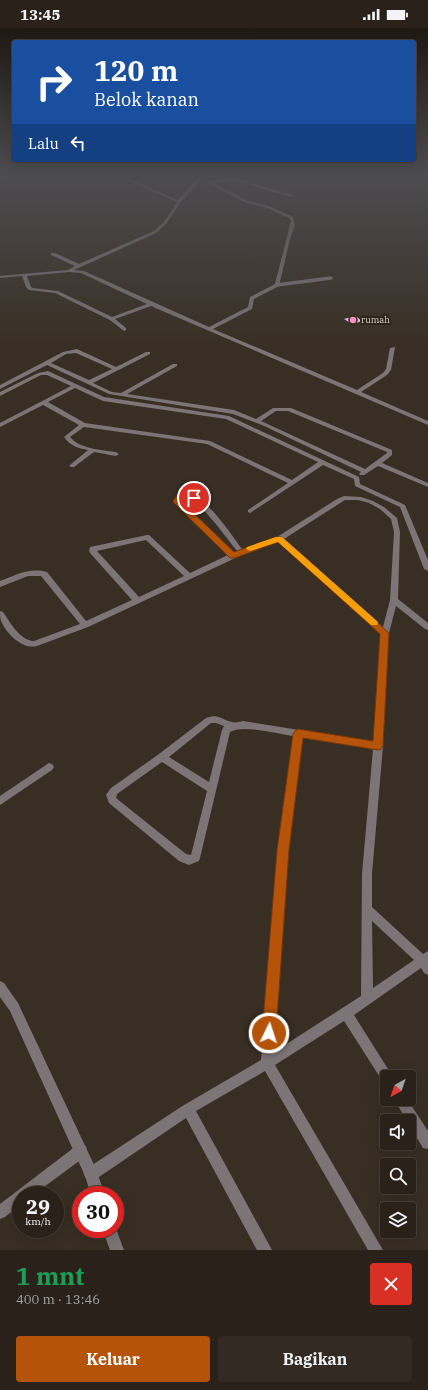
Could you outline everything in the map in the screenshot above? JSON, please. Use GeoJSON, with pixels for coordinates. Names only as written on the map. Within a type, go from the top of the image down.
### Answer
{"type":"FeatureCollection","features":[{"type":"Feature","properties":{"kind":"street"},"geometry":{"type":"LineString","coordinates":[[69,271],[153,233]]}},
{"type":"Feature","properties":{"kind":"street"},"geometry":{"type":"LineString","coordinates":[[209,329],[250,308],[252,298],[277,285],[290,233]]}},
{"type":"Feature","properties":{"kind":"street"},"geometry":{"type":"LineString","coordinates":[[53,254],[79,266]]}},
{"type":"Feature","properties":{"kind":"street"},"geometry":{"type":"LineString","coordinates":[[0,277],[69,271],[90,275],[151,304],[428,423]]}},
{"type":"Feature","properties":{"kind":"street"},"geometry":{"type":"LineString","coordinates":[[24,275],[29,288],[33,290],[50,290],[56,292],[112,319],[124,329]]}},
{"type":"Feature","properties":{"kind":"street"},"geometry":{"type":"LineString","coordinates":[[112,319],[151,304]]}},
{"type":"Feature","properties":{"kind":"street"},"geometry":{"type":"LineString","coordinates":[[358,392],[385,374],[389,369],[393,348]]}},
{"type":"Feature","properties":{"kind":"street"},"geometry":{"type":"LineString","coordinates":[[0,387],[65,353],[77,351],[116,369]]}},
{"type":"Feature","properties":{"kind":"street"},"geometry":{"type":"LineString","coordinates":[[88,383],[148,353]]}},
{"type":"Feature","properties":{"kind":"street"},"geometry":{"type":"LineString","coordinates":[[47,363],[102,390],[122,395],[234,412],[264,424],[365,471]]}},
{"type":"Feature","properties":{"kind":"street"},"geometry":{"type":"LineString","coordinates":[[122,395],[175,364]]}},
{"type":"Feature","properties":{"kind":"street"},"geometry":{"type":"LineString","coordinates":[[0,394],[45,373],[51,374],[104,399],[227,417],[357,478]]}},
{"type":"Feature","properties":{"kind":"street"},"geometry":{"type":"LineString","coordinates":[[0,425],[75,386]]}},
{"type":"Feature","properties":{"kind":"street"},"geometry":{"type":"LineString","coordinates":[[94,394],[102,390]]}},
{"type":"Feature","properties":{"kind":"street"},"geometry":{"type":"LineString","coordinates":[[43,402],[83,425],[208,442],[292,482]]}},
{"type":"Feature","properties":{"kind":"street"},"geometry":{"type":"LineString","coordinates":[[256,421],[274,409],[285,408],[294,410],[390,451],[390,454],[357,478],[357,485],[403,506],[428,569]]}},
{"type":"Feature","properties":{"kind":"street"},"geometry":{"type":"LineString","coordinates":[[255,430],[264,424]]}},
{"type":"Feature","properties":{"kind":"street"},"geometry":{"type":"LineString","coordinates":[[83,425],[67,437],[71,443],[92,450],[116,454]]}},
{"type":"Feature","properties":{"kind":"street"},"geometry":{"type":"LineString","coordinates":[[72,466],[92,450]]}},
{"type":"Feature","properties":{"kind":"street"},"geometry":{"type":"LineString","coordinates":[[250,511],[323,462]]}},
{"type":"Feature","properties":{"kind":"street"},"geometry":{"type":"LineString","coordinates":[[377,463],[428,485]]}},
{"type":"Feature","properties":{"kind":"street"},"geometry":{"type":"LineString","coordinates":[[233,556],[177,501],[178,497],[185,495],[194,498],[213,518],[241,552]]}},
{"type":"Feature","properties":{"kind":"street"},"geometry":{"type":"LineString","coordinates":[[0,614],[21,642],[26,644],[34,644],[85,625],[241,552],[279,539],[344,498],[360,498],[371,502],[382,508],[394,518],[397,532],[394,600],[385,633],[378,746],[367,874],[367,999]]}},
{"type":"Feature","properties":{"kind":"street"},"geometry":{"type":"LineString","coordinates":[[199,523],[213,518]]}},
{"type":"Feature","properties":{"kind":"street"},"geometry":{"type":"LineString","coordinates":[[138,601],[93,551],[93,549],[147,537],[189,576]]}},
{"type":"Feature","properties":{"kind":"street"},"geometry":{"type":"LineString","coordinates":[[279,539],[385,633]]}},
{"type":"Feature","properties":{"kind":"street"},"geometry":{"type":"LineString","coordinates":[[0,584],[31,572],[44,574],[85,625]]}},
{"type":"Feature","properties":{"kind":"street"},"geometry":{"type":"LineString","coordinates":[[394,600],[428,627]]}},
{"type":"Feature","properties":{"kind":"street"},"geometry":{"type":"LineString","coordinates":[[232,726],[217,719],[209,720],[162,757],[114,791],[111,795],[112,800],[183,858],[189,860],[195,858],[226,730],[232,726],[243,725],[378,746]]}},
{"type":"Feature","properties":{"kind":"street"},"geometry":{"type":"LineString","coordinates":[[298,734],[283,850],[266,1063],[376,1250]]}},
{"type":"Feature","properties":{"kind":"street"},"geometry":{"type":"LineString","coordinates":[[162,757],[212,789]]}},
{"type":"Feature","properties":{"kind":"street"},"geometry":{"type":"LineString","coordinates":[[0,801],[49,767]]}},
{"type":"Feature","properties":{"kind":"street"},"geometry":{"type":"LineString","coordinates":[[91,1174],[188,1109],[266,1063],[426,962],[366,908]]}},
{"type":"Feature","properties":{"kind":"street"},"geometry":{"type":"LineString","coordinates":[[0,987],[14,1007],[81,1151],[95,1186]]}},
{"type":"Feature","properties":{"kind":"street"},"geometry":{"type":"LineString","coordinates":[[346,1013],[382,1070]]}},
{"type":"Feature","properties":{"kind":"street"},"geometry":{"type":"LineString","coordinates":[[404,1106],[428,1143]]}},
{"type":"Feature","properties":{"kind":"street"},"geometry":{"type":"LineString","coordinates":[[188,1109],[265,1250]]}},
{"type":"Feature","properties":{"kind":"street"},"geometry":{"type":"LineString","coordinates":[[34,1186],[81,1151]]}},
{"type":"Feature","properties":{"kind":"street"},"geometry":{"type":"LineString","coordinates":[[0,1212],[12,1203]]}},
{"type":"Feature","properties":{"kind":"street"},"geometry":{"type":"LineString","coordinates":[[113,1238],[116,1250]]}},
{"type":"Feature","properties":{"kind":"lane"},"geometry":{"type":"LineString","coordinates":[[277,285],[331,278]]}},
{"type":"Feature","properties":{"kind":"building","name":"rumah"},"geometry":{"type":"Polygon","coordinates":[[[355,316],[363,321],[352,324],[344,319],[355,316]]]}},
{"type":"Feature","properties":{"kind":"slow traffic"},"geometry":{"type":"LineString","coordinates":[[250,549],[279,539],[374,623]]}},
{"type":"Feature","properties":{"kind":"place","name":"rumah"},"geometry":{"type":"Point","coordinates":[353,320]}},
{"type":"Feature","properties":{"kind":"route"},"geometry":{"type":"LineString","coordinates":[[194,498],[185,495],[178,497],[177,501],[233,556],[279,539],[385,633],[378,746],[298,734],[283,850],[269,1033]]}}]}
